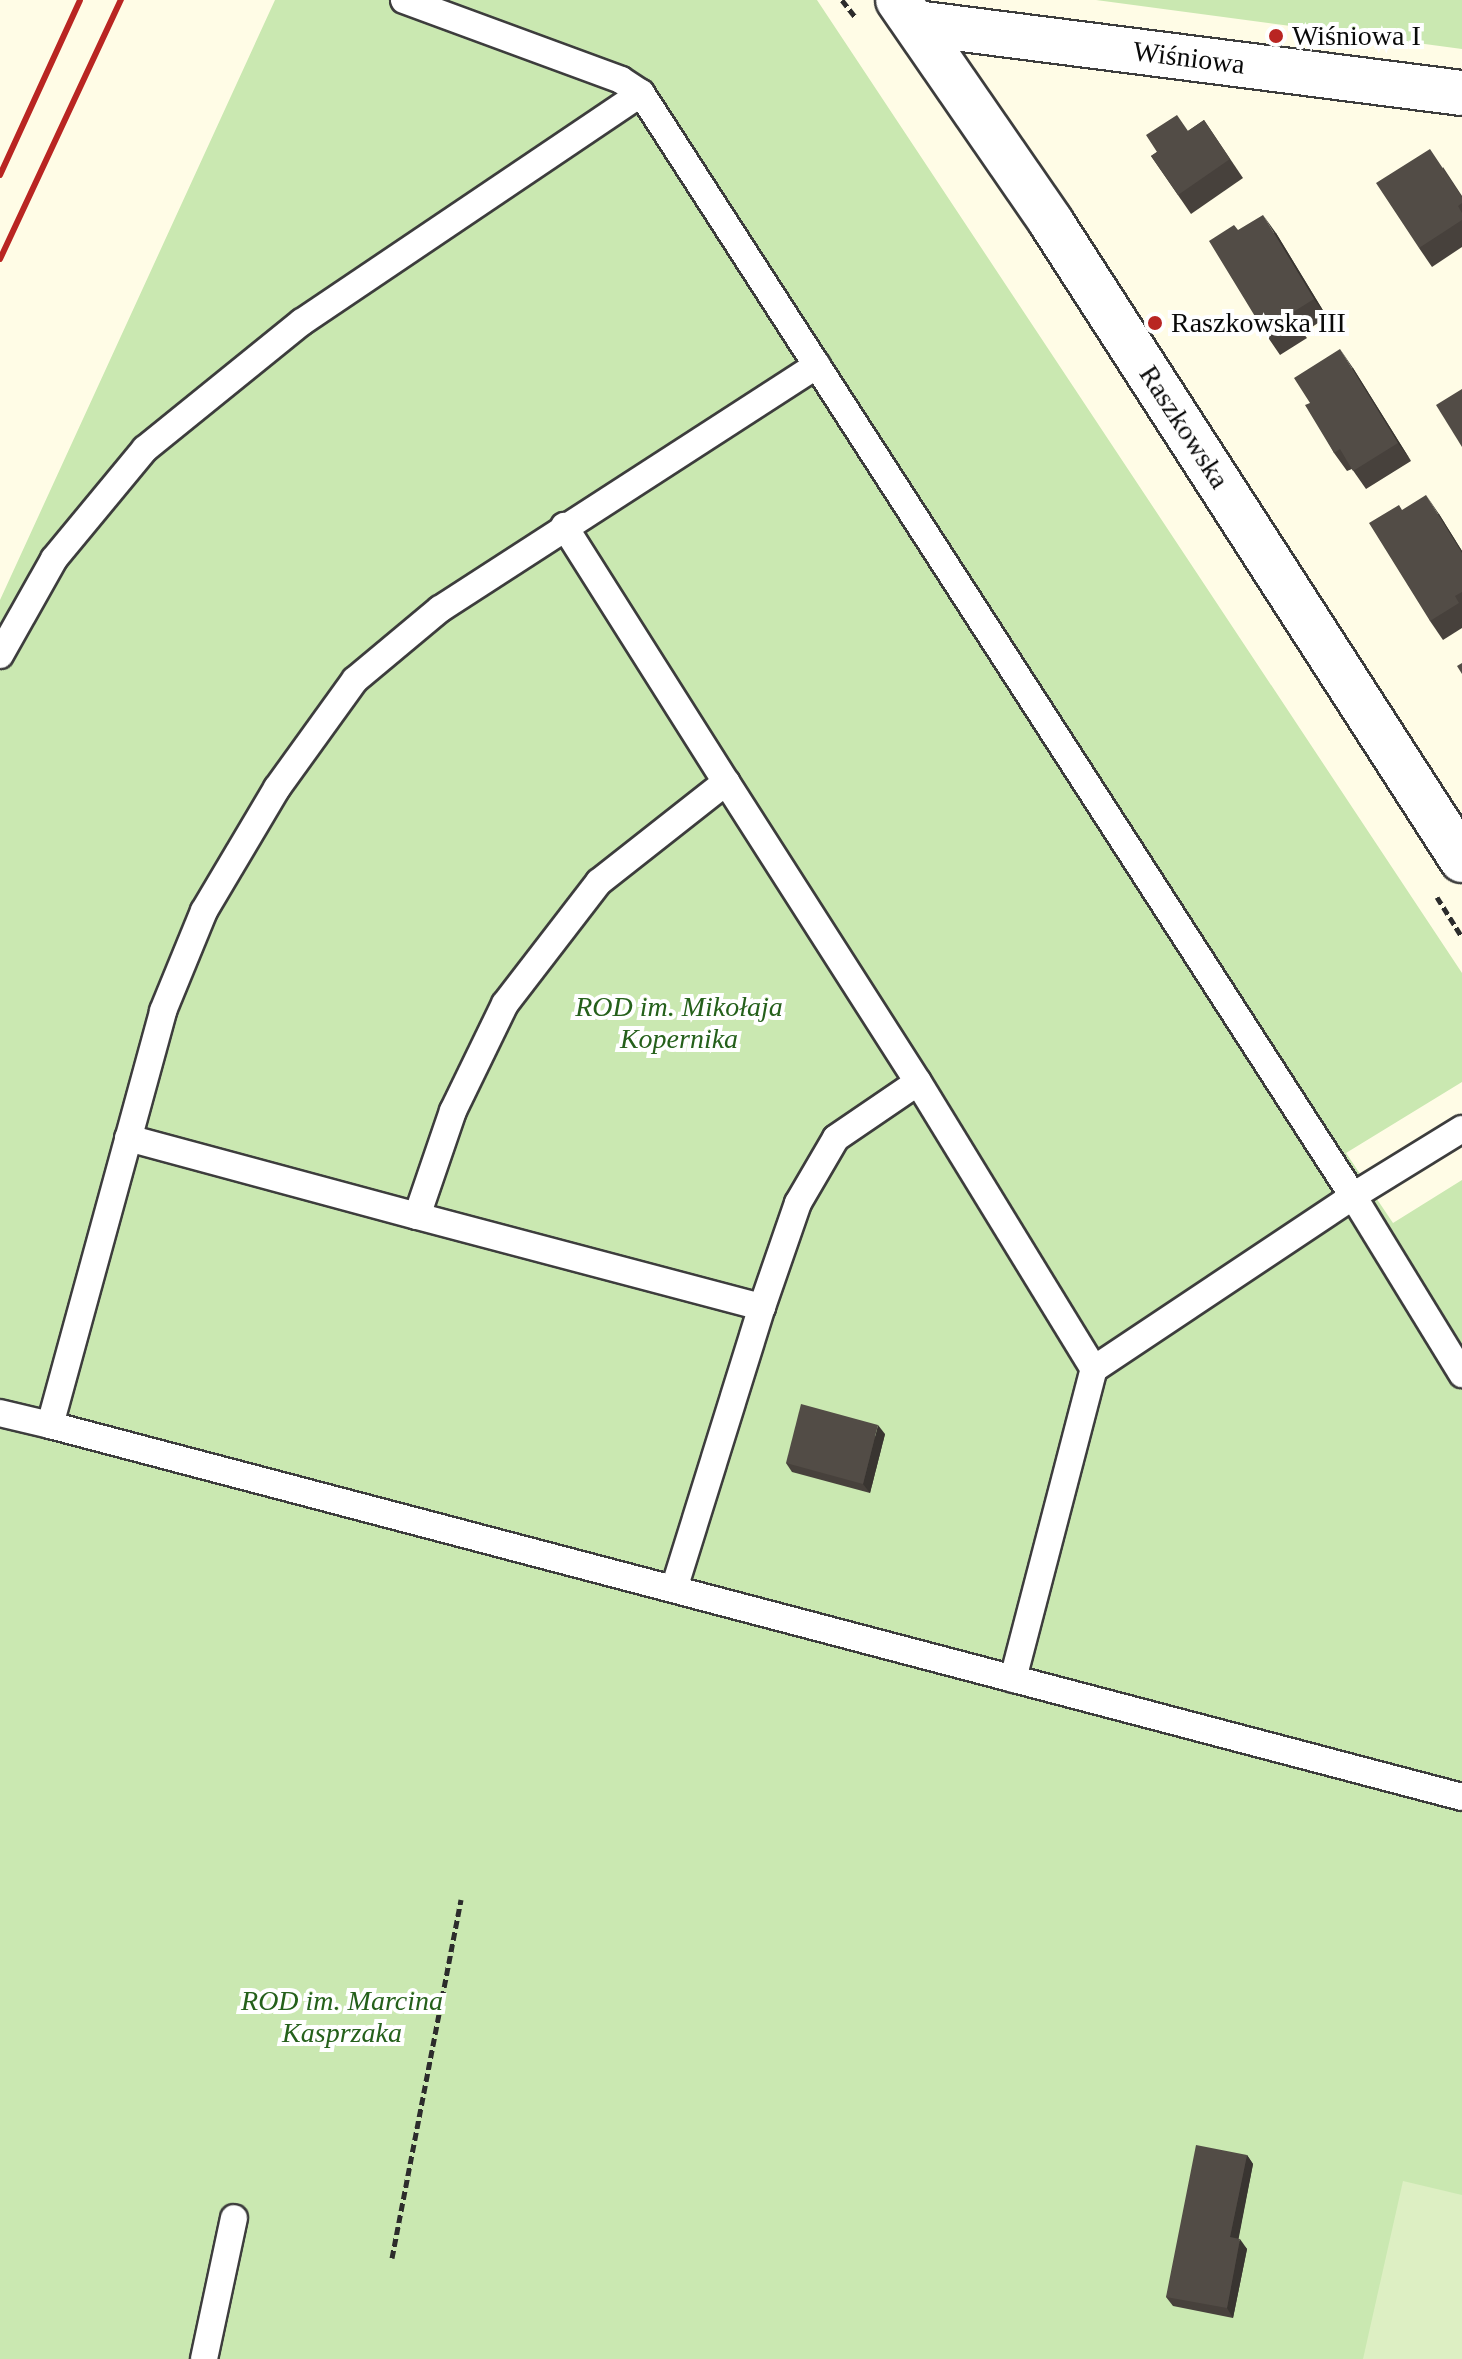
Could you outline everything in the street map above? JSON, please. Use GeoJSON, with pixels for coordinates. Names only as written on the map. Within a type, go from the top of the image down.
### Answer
{"type":"FeatureCollection","features":[{"type":"Feature","properties":{"kind":"street","name":"Wiśniowa"},"geometry":{"type":"LineString","coordinates":[[907,12],[1462,93]]}},
{"type":"Feature","properties":{"kind":"street","name":"Raszkowska"},"geometry":{"type":"LineString","coordinates":[[907,12],[1051,222],[1462,860]]}},
{"type":"Feature","properties":{"kind":"lane"},"geometry":{"type":"LineString","coordinates":[[404,0],[621,80],[641,93],[1353,1196],[1462,1374]]}},
{"type":"Feature","properties":{"kind":"lane"},"geometry":{"type":"LineString","coordinates":[[0,655],[54,559],[145,449],[302,322],[641,93]]}},
{"type":"Feature","properties":{"kind":"lane"},"geometry":{"type":"LineString","coordinates":[[50,1425],[163,1011],[204,911],[277,788],[355,680],[440,609],[817,365]]}},
{"type":"Feature","properties":{"kind":"lane"},"geometry":{"type":"LineString","coordinates":[[564,526],[918,1082],[1094,1369]]}},
{"type":"Feature","properties":{"kind":"lane"},"geometry":{"type":"LineString","coordinates":[[417,1216],[453,1111],[505,1004],[599,882],[726,782]]}},
{"type":"Feature","properties":{"kind":"lane"},"geometry":{"type":"LineString","coordinates":[[674,1589],[762,1307],[798,1203],[836,1138],[918,1082]]}},
{"type":"Feature","properties":{"kind":"lane"},"geometry":{"type":"LineString","coordinates":[[1013,1679],[1094,1369],[1353,1196],[1462,1129]]}},
{"type":"Feature","properties":{"kind":"lane"},"geometry":{"type":"LineString","coordinates":[[128,1138],[762,1307]]}},
{"type":"Feature","properties":{"kind":"lane"},"geometry":{"type":"LineString","coordinates":[[0,1413],[1462,1797]]}},
{"type":"Feature","properties":{"kind":"lane"},"geometry":{"type":"LineString","coordinates":[[204,2359],[234,2218]]}},
{"type":"Feature","properties":{"kind":"path"},"geometry":{"type":"LineString","coordinates":[[392,2258],[461,1900]]}},
{"type":"Feature","properties":{"kind":"green space","name":"ROD im. Mikołaja Kopernika"},"geometry":{"type":"Polygon","coordinates":[[[275,0],[817,0],[1462,973],[1462,1082],[1346,1153],[1393,1223],[1462,1180],[1462,2359],[0,2359],[0,600],[275,0]]]}},
{"type":"Feature","properties":{"kind":"green space"},"geometry":{"type":"Polygon","coordinates":[[[1096,0],[1462,0],[1462,49],[1096,0]]]}},
{"type":"Feature","properties":{"kind":"green space"},"geometry":{"type":"Polygon","coordinates":[[[1403,2181],[1462,2195],[1462,2359],[1363,2359],[1403,2181]]]}},
{"type":"Feature","properties":{"kind":"building"},"geometry":{"type":"Polygon","coordinates":[[[1177,115],[1188,131],[1204,120],[1230,159],[1178,195],[1151,156],[1157,152],[1146,135],[1177,115]]]}},
{"type":"Feature","properties":{"kind":"building"},"geometry":{"type":"Polygon","coordinates":[[[1430,149],[1462,197],[1462,203],[1458,206],[1462,220],[1419,248],[1376,183],[1430,149]]]}},
{"type":"Feature","properties":{"kind":"building"},"geometry":{"type":"Polygon","coordinates":[[[1263,215],[1314,299],[1290,314],[1293,320],[1267,336],[1209,241],[1234,225],[1238,230],[1263,215]]]}},
{"type":"Feature","properties":{"kind":"building"},"geometry":{"type":"Polygon","coordinates":[[[1340,349],[1398,443],[1353,471],[1340,449],[1334,453],[1305,405],[1310,403],[1294,378],[1340,349]]]}},
{"type":"Feature","properties":{"kind":"building"},"geometry":{"type":"Polygon","coordinates":[[[1462,389],[1462,447],[1436,405],[1462,389]]]}},
{"type":"Feature","properties":{"kind":"building"},"geometry":{"type":"Polygon","coordinates":[[[1426,495],[1462,553],[1462,592],[1455,596],[1459,603],[1430,621],[1369,523],[1399,505],[1402,510],[1426,495]]]}},
{"type":"Feature","properties":{"kind":"building"},"geometry":{"type":"Polygon","coordinates":[[[801,1404],[878,1425],[863,1484],[786,1463],[801,1404]]]}},
{"type":"Feature","properties":{"kind":"building"},"geometry":{"type":"Polygon","coordinates":[[[1196,2145],[1247,2155],[1230,2237],[1240,2239],[1227,2308],[1166,2297],[1196,2145]]]}},
{"type":"Feature","properties":{"kind":"railway"},"geometry":{"type":"LineString","coordinates":[[0,175],[80,0]]}},
{"type":"Feature","properties":{"kind":"railway"},"geometry":{"type":"LineString","coordinates":[[0,259],[121,0]]}},
{"type":"Feature","properties":{"kind":"place","name":"Wiśniowa I"},"geometry":{"type":"Point","coordinates":[1276,36]}},
{"type":"Feature","properties":{"kind":"place","name":"Raszkowska III"},"geometry":{"type":"Point","coordinates":[1155,323]}},
{"type":"Feature","properties":{"kind":"park label","name":"ROD im. Marcina Kasprzaka"},"geometry":{"type":"Point","coordinates":[342,2017]}}]}
